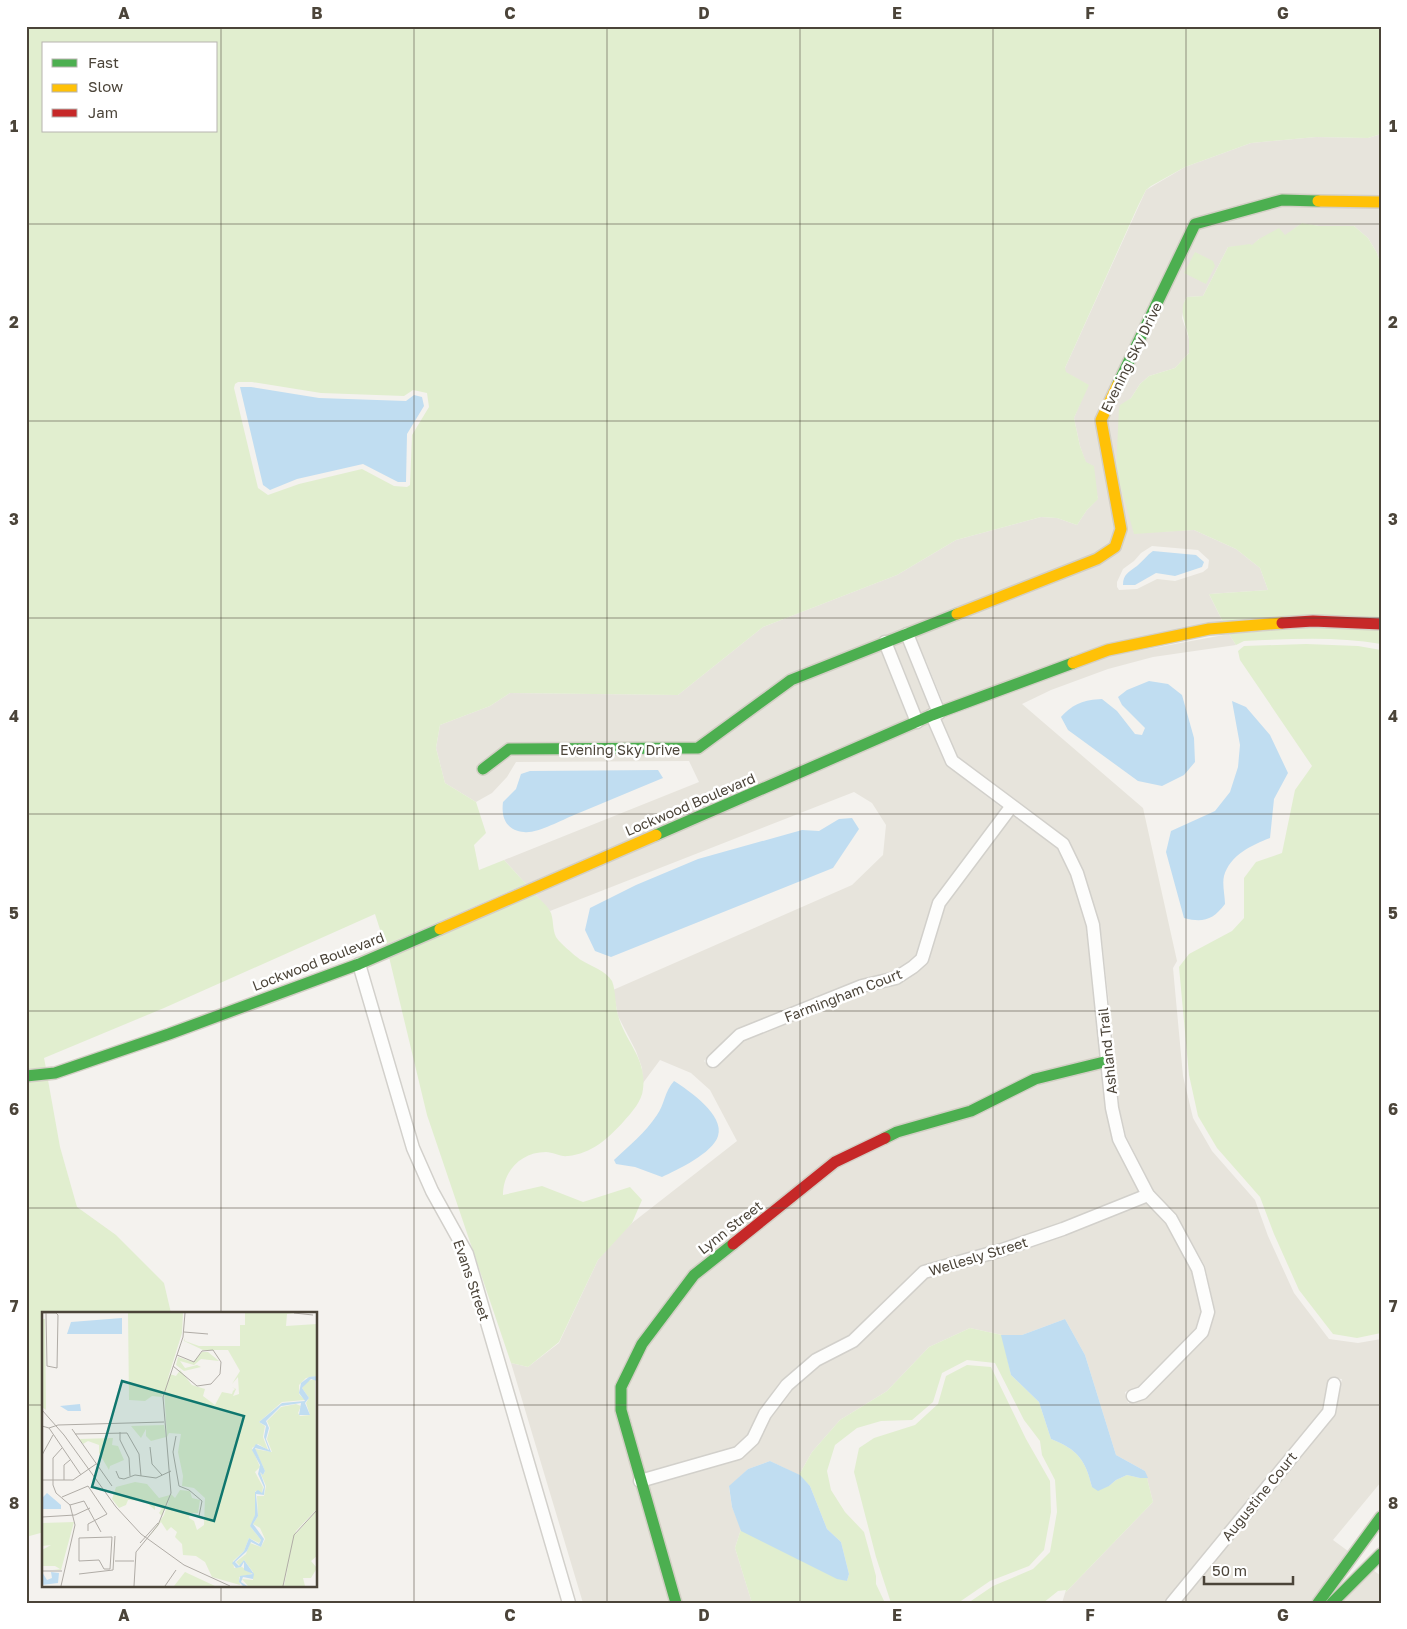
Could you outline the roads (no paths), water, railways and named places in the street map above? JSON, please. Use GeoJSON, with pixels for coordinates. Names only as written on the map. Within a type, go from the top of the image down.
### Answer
{"type":"FeatureCollection","features":[{"type":"Feature","properties":{"kind":"street","name":"Evening Sky Drive"},"geometry":{"type":"LineString","coordinates":[[484,768],[509,749],[698,748],[791,680],[1097,559],[1115,547],[1121,529],[1101,420],[1195,224],[1282,200],[1381,202]]}},
{"type":"Feature","properties":{"kind":"street","name":"Lockwood Boulevard"},"geometry":{"type":"LineString","coordinates":[[26,1076],[55,1073],[169,1034],[359,964],[936,714],[1108,650],[1209,629],[1313,621],[1381,624]]}},
{"type":"Feature","properties":{"kind":"street"},"geometry":{"type":"LineString","coordinates":[[907,634],[936,714]]}},
{"type":"Feature","properties":{"kind":"street"},"geometry":{"type":"LineString","coordinates":[[885,642],[917,722]]}},
{"type":"Feature","properties":{"kind":"street","name":"Ashland Trail"},"geometry":{"type":"LineString","coordinates":[[936,714],[952,761],[1011,807],[1063,844],[1077,873],[1093,925],[1112,1108],[1119,1139],[1148,1195],[1171,1219],[1198,1269],[1208,1312],[1202,1332],[1142,1393],[1133,1396]]}},
{"type":"Feature","properties":{"kind":"street","name":"Farmingham Court"},"geometry":{"type":"LineString","coordinates":[[713,1061],[740,1034],[862,986],[896,978],[913,967],[922,959],[939,903],[1011,807]]}},
{"type":"Feature","properties":{"kind":"street","name":"Evans Street"},"geometry":{"type":"LineString","coordinates":[[359,964],[413,1148],[432,1191],[467,1254],[569,1603]]}},
{"type":"Feature","properties":{"kind":"street","name":"Lynn Street"},"geometry":{"type":"LineString","coordinates":[[676,1603],[621,1410],[620,1387],[642,1344],[694,1276],[835,1162],[897,1132],[971,1111],[1035,1079],[1108,1062]]}},
{"type":"Feature","properties":{"kind":"street","name":"Wellesly Street"},"geometry":{"type":"LineString","coordinates":[[640,1481],[738,1453],[752,1439],[764,1414],[787,1385],[816,1360],[852,1341],[924,1272],[1002,1250],[1148,1195]]}},
{"type":"Feature","properties":{"kind":"street","name":"Augustine Court"},"geometry":{"type":"LineString","coordinates":[[1172,1603],[1329,1412],[1334,1384]]}},
{"type":"Feature","properties":{"kind":"street"},"geometry":{"type":"LineString","coordinates":[[1318,1603],[1381,1517]]}},
{"type":"Feature","properties":{"kind":"street"},"geometry":{"type":"LineString","coordinates":[[1332,1603],[1381,1554]]}},
{"type":"Feature","properties":{"kind":"water"},"geometry":{"type":"Polygon","coordinates":[[[240,387],[251,387],[319,398],[406,401],[414,395],[422,397],[424,406],[407,434],[406,482],[398,482],[363,464],[297,479],[270,490],[263,485],[240,387]]]}},
{"type":"Feature","properties":{"kind":"water"},"geometry":{"type":"Polygon","coordinates":[[[1153,551],[1196,555],[1204,562],[1202,567],[1175,576],[1156,573],[1135,585],[1123,585],[1127,574],[1153,551]]]}},
{"type":"Feature","properties":{"kind":"water"},"geometry":{"type":"Polygon","coordinates":[[[1149,681],[1168,684],[1182,695],[1194,738],[1195,762],[1184,775],[1162,786],[1138,781],[1068,730],[1061,717],[1070,708],[1080,703],[1102,699],[1117,711],[1135,734],[1142,735],[1145,728],[1122,705],[1118,697],[1127,690],[1149,681]]]}},
{"type":"Feature","properties":{"kind":"water"},"geometry":{"type":"Polygon","coordinates":[[[1232,701],[1246,707],[1270,735],[1288,773],[1274,799],[1270,838],[1242,852],[1231,862],[1227,869],[1223,886],[1225,904],[1216,914],[1207,919],[1184,918],[1166,852],[1171,831],[1215,811],[1230,792],[1238,767],[1240,745],[1232,701]]]}},
{"type":"Feature","properties":{"kind":"water"},"geometry":{"type":"Polygon","coordinates":[[[658,770],[663,778],[542,829],[529,832],[518,831],[509,826],[504,818],[503,802],[516,789],[521,774],[530,771],[658,770]]]}},
{"type":"Feature","properties":{"kind":"water"},"geometry":{"type":"Polygon","coordinates":[[[852,818],[859,829],[833,868],[611,957],[595,951],[585,930],[590,908],[636,885],[698,859],[802,830],[819,831],[839,819],[852,818]]]}},
{"type":"Feature","properties":{"kind":"water"},"geometry":{"type":"Polygon","coordinates":[[[674,1081],[688,1090],[711,1112],[719,1128],[715,1142],[702,1155],[662,1177],[635,1167],[616,1164],[614,1160],[642,1133],[657,1115],[668,1089],[674,1081]]]}},
{"type":"Feature","properties":{"kind":"water"},"geometry":{"type":"Polygon","coordinates":[[[1065,1319],[1085,1355],[1116,1455],[1145,1471],[1148,1478],[1127,1475],[1098,1491],[1092,1487],[1083,1462],[1068,1447],[1051,1439],[1039,1402],[1011,1375],[1001,1335],[1022,1335],[1065,1319]]]}},
{"type":"Feature","properties":{"kind":"water"},"geometry":{"type":"Polygon","coordinates":[[[770,1461],[800,1475],[810,1486],[827,1529],[841,1542],[849,1574],[847,1581],[837,1579],[741,1531],[732,1507],[729,1486],[748,1469],[770,1461]]]}}]}
